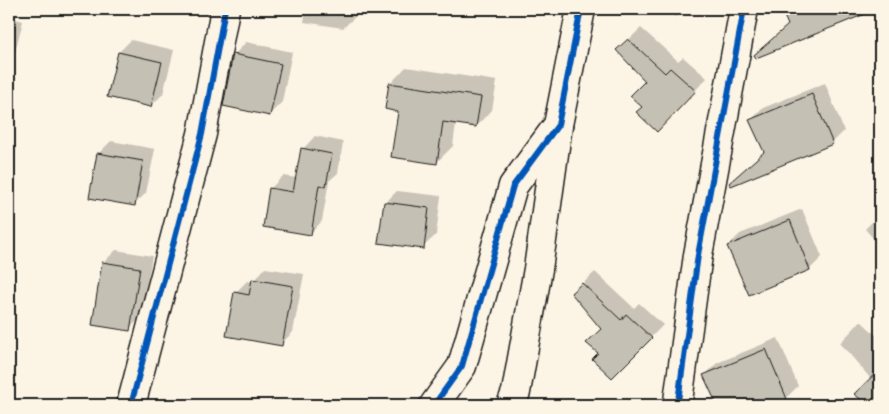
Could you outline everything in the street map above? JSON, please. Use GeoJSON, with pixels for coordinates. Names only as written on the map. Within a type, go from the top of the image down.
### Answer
{"type":"FeatureCollection","features":[{"type":"Feature","properties":{"kind":"street"},"geometry":{"type":"LineString","coordinates":[[131,405],[202,134],[225,9]]}},
{"type":"Feature","properties":{"kind":"street"},"geometry":{"type":"LineString","coordinates":[[511,405],[516,392],[538,269],[558,125],[581,9]]}},
{"type":"Feature","properties":{"kind":"street"},"geometry":{"type":"LineString","coordinates":[[679,405],[698,255],[744,9]]}},
{"type":"Feature","properties":{"kind":"street"},"geometry":{"type":"LineString","coordinates":[[434,405],[462,366],[513,186],[558,125]]}},
{"type":"Feature","properties":{"kind":"building"},"geometry":{"type":"Polygon","coordinates":[[[781,9],[875,10],[756,58],[754,55],[788,25],[781,9]]]}},
{"type":"Feature","properties":{"kind":"building"},"geometry":{"type":"Polygon","coordinates":[[[628,39],[665,73],[670,68],[696,91],[657,132],[636,112],[642,107],[630,96],[645,81],[616,50],[628,39]]]}},
{"type":"Feature","properties":{"kind":"building"},"geometry":{"type":"Polygon","coordinates":[[[118,52],[162,62],[151,107],[107,97],[118,52]]]}},
{"type":"Feature","properties":{"kind":"building"},"geometry":{"type":"Polygon","coordinates":[[[233,54],[281,64],[270,116],[223,106],[233,54]]]}},
{"type":"Feature","properties":{"kind":"building"},"geometry":{"type":"Polygon","coordinates":[[[389,83],[481,97],[476,127],[443,122],[437,164],[391,157],[398,112],[385,109],[389,83]]]}},
{"type":"Feature","properties":{"kind":"building"},"geometry":{"type":"Polygon","coordinates":[[[812,94],[833,144],[731,186],[729,183],[764,152],[749,120],[812,94]]]}},
{"type":"Feature","properties":{"kind":"building"},"geometry":{"type":"Polygon","coordinates":[[[301,148],[332,154],[326,186],[319,185],[311,235],[263,227],[269,188],[293,192],[301,148]]]}},
{"type":"Feature","properties":{"kind":"building"},"geometry":{"type":"Polygon","coordinates":[[[97,153],[143,161],[135,206],[89,198],[97,153]]]}},
{"type":"Feature","properties":{"kind":"building"},"geometry":{"type":"Polygon","coordinates":[[[384,202],[429,208],[424,249],[378,243],[384,202]]]}},
{"type":"Feature","properties":{"kind":"building"},"geometry":{"type":"Polygon","coordinates":[[[790,220],[810,270],[749,295],[727,246],[790,220]]]}},
{"type":"Feature","properties":{"kind":"building"},"geometry":{"type":"Polygon","coordinates":[[[102,262],[140,268],[130,331],[92,325],[102,262]]]}},
{"type":"Feature","properties":{"kind":"building"},"geometry":{"type":"Polygon","coordinates":[[[252,279],[293,286],[282,346],[226,336],[234,292],[249,295],[252,279]]]}},
{"type":"Feature","properties":{"kind":"building"},"geometry":{"type":"Polygon","coordinates":[[[582,283],[621,320],[626,314],[652,338],[612,378],[592,359],[598,353],[586,343],[601,329],[571,293],[582,283]]]}},
{"type":"Feature","properties":{"kind":"building"},"geometry":{"type":"Polygon","coordinates":[[[766,349],[787,399],[772,405],[717,405],[703,375],[766,349]]]}},
{"type":"Feature","properties":{"kind":"building"},"geometry":{"type":"Polygon","coordinates":[[[880,369],[880,405],[868,405],[854,394],[880,369]]]}},
{"type":"Feature","properties":{"kind":"cycle path"},"geometry":{"type":"LineString","coordinates":[[131,405],[202,134],[225,9]]}},
{"type":"Feature","properties":{"kind":"cycle path"},"geometry":{"type":"LineString","coordinates":[[434,405],[462,366],[513,186],[558,125],[581,9]]}},
{"type":"Feature","properties":{"kind":"cycle path"},"geometry":{"type":"LineString","coordinates":[[679,405],[698,255],[744,9]]}}]}
